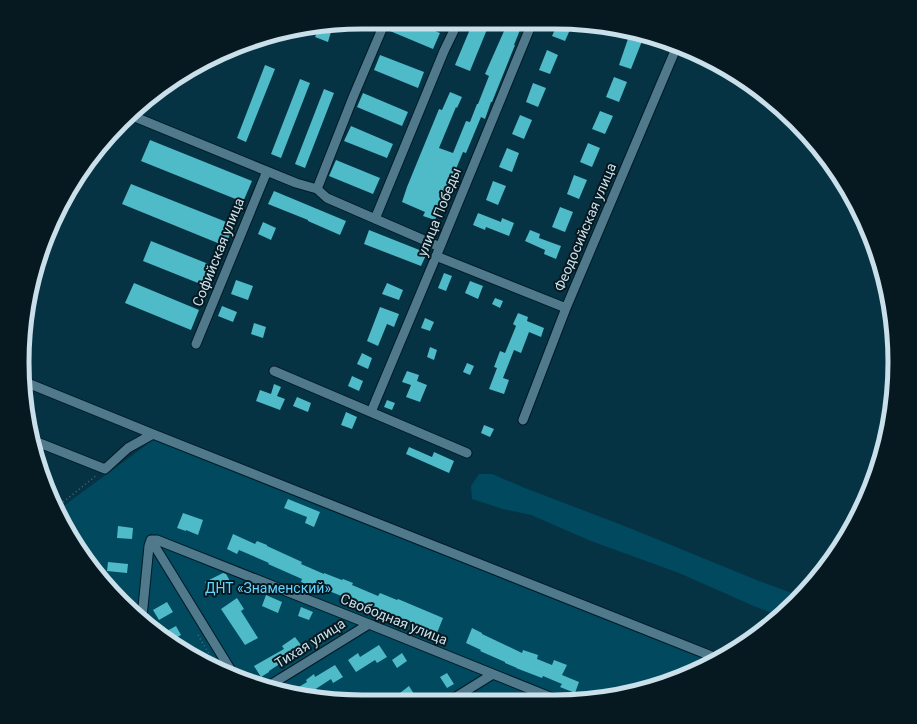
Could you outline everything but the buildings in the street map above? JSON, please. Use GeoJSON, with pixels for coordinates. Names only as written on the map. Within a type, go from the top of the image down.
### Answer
{"type":"FeatureCollection","features":[{"type":"Feature","properties":{"kind":"street"},"geometry":{"type":"LineString","coordinates":[[317,189],[354,94],[382,29]]}},
{"type":"Feature","properties":{"kind":"street"},"geometry":{"type":"LineString","coordinates":[[375,219],[444,51],[455,29]]}},
{"type":"Feature","properties":{"kind":"street","name":"улица Победы"},"geometry":{"type":"LineString","coordinates":[[371,412],[530,29]]}},
{"type":"Feature","properties":{"kind":"street","name":"Феодосийская улица"},"geometry":{"type":"LineString","coordinates":[[523,420],[566,308],[674,51]]}},
{"type":"Feature","properties":{"kind":"street"},"geometry":{"type":"LineString","coordinates":[[136,118],[296,183],[317,189],[327,198],[440,247]]}},
{"type":"Feature","properties":{"kind":"street","name":"Софийская улица"},"geometry":{"type":"LineString","coordinates":[[196,344],[267,171]]}},
{"type":"Feature","properties":{"kind":"street"},"geometry":{"type":"LineString","coordinates":[[436,256],[566,308]]}},
{"type":"Feature","properties":{"kind":"street"},"geometry":{"type":"LineString","coordinates":[[274,371],[467,453]]}},
{"type":"Feature","properties":{"kind":"street"},"geometry":{"type":"LineString","coordinates":[[30,384],[711,656]]}},
{"type":"Feature","properties":{"kind":"street"},"geometry":{"type":"LineString","coordinates":[[39,443],[105,469],[128,448],[153,434]]}},
{"type":"Feature","properties":{"kind":"street"},"geometry":{"type":"LineString","coordinates":[[142,612],[149,546],[151,540]]}},
{"type":"Feature","properties":{"kind":"street"},"geometry":{"type":"LineString","coordinates":[[151,540],[229,667]]}},
{"type":"Feature","properties":{"kind":"street","name":"Свободная улица"},"geometry":{"type":"LineString","coordinates":[[151,540],[157,540],[545,695]]}},
{"type":"Feature","properties":{"kind":"street","name":"Тихая улица"},"geometry":{"type":"LineString","coordinates":[[273,683],[369,624]]}},
{"type":"Feature","properties":{"kind":"street"},"geometry":{"type":"LineString","coordinates":[[459,695],[493,674]]}},
{"type":"Feature","properties":{"kind":"path"},"geometry":{"type":"LineString","coordinates":[[61,504],[105,469]]}},
{"type":"Feature","properties":{"kind":"green space","name":"ДНТ «Знаменский»"},"geometry":{"type":"Polygon","coordinates":[[[153,440],[705,660],[682,670],[641,684],[620,689],[577,694],[362,695],[297,689],[255,677],[215,661],[177,639],[159,626],[142,612],[112,582],[98,565],[85,547],[62,507],[153,440]]]}},
{"type":"Feature","properties":{"kind":"green space"},"geometry":{"type":"Polygon","coordinates":[[[479,474],[492,474],[793,594],[773,613],[679,573],[591,541],[531,515],[503,509],[472,499],[471,486],[479,474]]]}}]}
